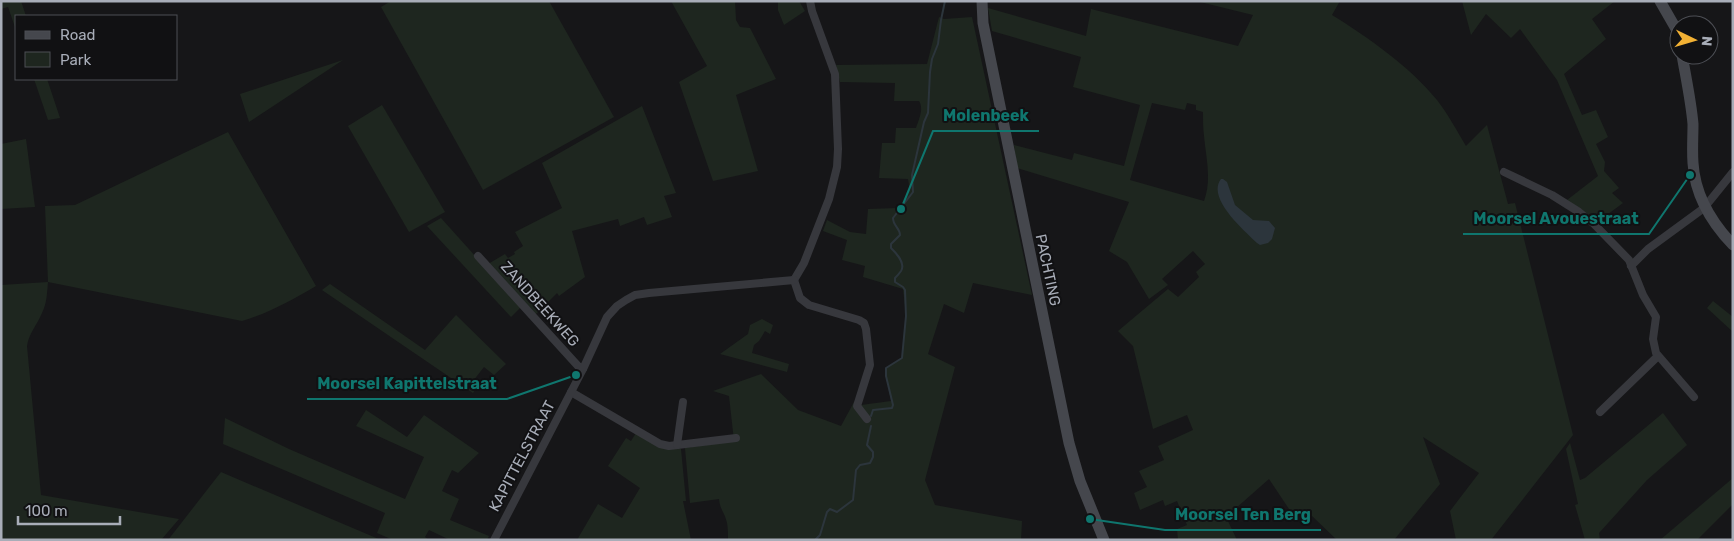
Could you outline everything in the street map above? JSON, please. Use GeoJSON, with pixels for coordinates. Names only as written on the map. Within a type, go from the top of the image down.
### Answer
{"type":"FeatureCollection","features":[{"type":"Feature","properties":{"kind":"main road","name":"PACHTING"},"geometry":{"type":"LineString","coordinates":[[982,1],[983,23],[1069,443],[1080,481],[1104,540]]}},
{"type":"Feature","properties":{"kind":"main road"},"geometry":{"type":"LineString","coordinates":[[1660,1],[1669,17]]}},
{"type":"Feature","properties":{"kind":"main road"},"geometry":{"type":"LineString","coordinates":[[1684,65],[1693,123],[1693,164],[1696,180],[1704,208],[1720,232],[1733,245]]}},
{"type":"Feature","properties":{"kind":"street"},"geometry":{"type":"LineString","coordinates":[[810,1],[835,74],[838,98],[837,168],[827,205],[804,263],[794,280],[800,298],[809,305],[864,323],[870,365],[857,406],[867,419]]}},
{"type":"Feature","properties":{"kind":"street"},"geometry":{"type":"LineString","coordinates":[[1504,172],[1552,195],[1579,212],[1629,260],[1643,295],[1656,317],[1653,339],[1658,356],[1694,397]]}},
{"type":"Feature","properties":{"kind":"street"},"geometry":{"type":"LineString","coordinates":[[1631,266],[1648,249],[1704,208],[1733,172]]}},
{"type":"Feature","properties":{"kind":"street","name":"ZANDBEEKWEG"},"geometry":{"type":"LineString","coordinates":[[478,256],[578,366],[583,369]]}},
{"type":"Feature","properties":{"kind":"street","name":"KAPITTELSTRAAT"},"geometry":{"type":"LineString","coordinates":[[494,540],[583,369],[607,317],[617,306],[635,295],[794,280]]}},
{"type":"Feature","properties":{"kind":"street"},"geometry":{"type":"LineString","coordinates":[[1600,412],[1658,356]]}},
{"type":"Feature","properties":{"kind":"street"},"geometry":{"type":"LineString","coordinates":[[571,392],[660,444],[677,446],[736,438]]}},
{"type":"Feature","properties":{"kind":"street"},"geometry":{"type":"LineString","coordinates":[[677,446],[683,402]]}},
{"type":"Feature","properties":{"kind":"green space"},"geometry":{"type":"Polygon","coordinates":[[[1,1],[21,1],[26,15],[15,15],[15,27],[8,7],[1,9],[1,1]]]}},
{"type":"Feature","properties":{"kind":"green space"},"geometry":{"type":"Polygon","coordinates":[[[391,1],[549,1],[614,117],[483,190],[381,7],[391,1]]]}},
{"type":"Feature","properties":{"kind":"green space"},"geometry":{"type":"Polygon","coordinates":[[[671,1],[735,1],[736,20],[740,27],[750,28],[776,79],[736,95],[758,171],[713,181],[679,82],[707,66],[671,1]]]}},
{"type":"Feature","properties":{"kind":"green space"},"geometry":{"type":"Polygon","coordinates":[[[778,1],[799,1],[805,11],[784,25],[778,10],[778,1]]]}},
{"type":"Feature","properties":{"kind":"green space"},"geometry":{"type":"Polygon","coordinates":[[[1196,1],[1340,1],[1332,15],[1374,43],[1414,76],[1441,105],[1466,146],[1487,125],[1508,204],[1515,203],[1573,435],[1491,540],[1456,540],[1450,511],[1479,473],[1423,437],[1440,484],[1394,540],[1337,540],[1312,516],[1291,512],[1269,479],[1226,517],[1237,540],[1178,540],[1177,529],[1187,525],[1177,501],[1165,506],[1163,500],[1140,510],[1134,493],[1147,487],[1139,471],[1164,460],[1158,446],[1193,430],[1187,415],[1153,429],[1133,346],[1118,331],[1168,289],[1178,297],[1199,277],[1196,272],[1205,264],[1193,251],[1162,279],[1168,285],[1149,299],[1127,262],[1109,251],[1129,202],[1017,168],[1014,145],[1072,160],[1074,153],[1124,166],[1140,105],[1073,87],[1081,57],[992,31],[988,8],[1086,36],[1091,9],[1238,46],[1253,15],[1196,1]],[[1152,103],[1130,180],[1204,201],[1208,177],[1203,112],[1196,110],[1196,105],[1187,103],[1185,110],[1152,103]]]}},
{"type":"Feature","properties":{"kind":"green space"},"geometry":{"type":"Polygon","coordinates":[[[1462,1],[1615,1],[1592,19],[1606,39],[1564,74],[1582,115],[1596,110],[1608,137],[1596,144],[1605,162],[1604,171],[1619,188],[1612,193],[1623,203],[1596,223],[1567,200],[1598,176],[1557,80],[1520,29],[1511,38],[1486,14],[1471,35],[1462,1]]]}},
{"type":"Feature","properties":{"kind":"green space"},"geometry":{"type":"Polygon","coordinates":[[[939,17],[944,19],[972,17],[1032,295],[973,283],[964,313],[944,304],[928,354],[955,367],[925,480],[935,505],[1022,521],[1021,540],[728,540],[727,523],[719,499],[690,503],[685,448],[734,441],[729,396],[713,391],[761,374],[798,410],[841,426],[854,402],[861,405],[891,401],[886,368],[902,358],[906,316],[903,289],[863,277],[865,266],[842,260],[847,240],[823,231],[827,220],[850,232],[866,234],[868,209],[898,208],[904,202],[909,192],[908,179],[879,178],[882,143],[895,143],[896,128],[916,128],[921,114],[921,107],[919,101],[894,101],[895,83],[840,82],[836,65],[927,64],[939,17]]]}},
{"type":"Feature","properties":{"kind":"green space"},"geometry":{"type":"Polygon","coordinates":[[[343,60],[249,122],[240,94],[343,60]]]}},
{"type":"Feature","properties":{"kind":"green space"},"geometry":{"type":"Polygon","coordinates":[[[34,80],[47,80],[60,118],[48,120],[34,80]]]}},
{"type":"Feature","properties":{"kind":"green space"},"geometry":{"type":"Polygon","coordinates":[[[382,105],[445,212],[409,232],[348,126],[382,105]]]}},
{"type":"Feature","properties":{"kind":"green space"},"geometry":{"type":"Polygon","coordinates":[[[642,106],[676,193],[664,196],[672,217],[647,225],[644,217],[620,226],[618,219],[572,231],[585,277],[559,296],[557,293],[535,315],[488,264],[505,254],[508,258],[523,246],[515,232],[562,208],[542,163],[642,106]]]}},
{"type":"Feature","properties":{"kind":"green space"},"geometry":{"type":"Polygon","coordinates":[[[228,132],[316,286],[271,310],[242,321],[48,282],[45,206],[75,205],[228,132]]]}},
{"type":"Feature","properties":{"kind":"green space"},"geometry":{"type":"Polygon","coordinates":[[[26,139],[35,207],[1,209],[1,144],[26,139]]]}},
{"type":"Feature","properties":{"kind":"green space"},"geometry":{"type":"Polygon","coordinates":[[[441,218],[521,307],[511,317],[427,226],[441,218]]]}},
{"type":"Feature","properties":{"kind":"green space"},"geometry":{"type":"Polygon","coordinates":[[[48,282],[45,305],[29,337],[27,346],[41,495],[179,519],[161,540],[1,540],[1,285],[48,282]]]}},
{"type":"Feature","properties":{"kind":"green space"},"geometry":{"type":"Polygon","coordinates":[[[330,284],[425,350],[456,315],[506,364],[494,375],[484,367],[473,381],[478,385],[473,393],[322,290],[330,284]]]}},
{"type":"Feature","properties":{"kind":"green space"},"geometry":{"type":"Polygon","coordinates":[[[1713,301],[1733,317],[1733,332],[1707,308],[1713,301]]]}},
{"type":"Feature","properties":{"kind":"green space"},"geometry":{"type":"Polygon","coordinates":[[[762,319],[773,325],[770,334],[765,331],[754,345],[752,353],[789,364],[787,372],[720,354],[748,334],[750,325],[762,319]]]}},
{"type":"Feature","properties":{"kind":"green space"},"geometry":{"type":"Polygon","coordinates":[[[366,410],[407,437],[424,415],[479,453],[458,473],[452,470],[442,491],[459,499],[450,520],[489,536],[487,540],[450,540],[429,530],[425,537],[429,540],[393,540],[377,533],[385,513],[223,444],[225,418],[289,449],[405,499],[424,457],[356,426],[366,410]]]}},
{"type":"Feature","properties":{"kind":"green space"},"geometry":{"type":"Polygon","coordinates":[[[1663,413],[1687,445],[1647,480],[1599,533],[1600,540],[1585,540],[1575,505],[1578,504],[1566,449],[1570,443],[1580,480],[1585,478],[1663,413]]]}},
{"type":"Feature","properties":{"kind":"green space"},"geometry":{"type":"Polygon","coordinates":[[[636,433],[672,449],[681,449],[686,501],[683,501],[691,540],[577,540],[598,504],[622,518],[640,488],[608,466],[626,438],[631,441],[636,433]]]}},
{"type":"Feature","properties":{"kind":"green space"},"geometry":{"type":"Polygon","coordinates":[[[221,472],[381,540],[168,540],[221,472]]]}},
{"type":"Feature","properties":{"kind":"green space"},"geometry":{"type":"Polygon","coordinates":[[[1733,478],[1733,504],[1697,540],[1660,540],[1733,478]]]}},
{"type":"Feature","properties":{"kind":"shaded area"},"geometry":{"type":"Polygon","coordinates":[[[1221,179],[1227,182],[1235,205],[1253,220],[1269,221],[1275,228],[1272,239],[1268,243],[1260,245],[1257,243],[1229,214],[1219,195],[1218,187],[1221,179]]]}},
{"type":"Feature","properties":{"kind":"waterway"},"geometry":{"type":"LineString","coordinates":[[871,416],[873,410],[892,408],[886,368],[902,358],[906,316],[905,290],[895,282],[895,278],[901,271],[902,265],[900,258],[891,248],[891,244],[900,235],[893,218],[913,192],[912,175],[924,122],[928,113],[930,72],[932,59],[938,44],[945,1]]}},
{"type":"Feature","properties":{"kind":"waterway"},"geometry":{"type":"LineString","coordinates":[[815,540],[820,535],[827,512],[830,509],[837,512],[853,500],[856,470],[860,465],[870,463],[873,457],[873,452],[867,445],[871,426]]}},
{"type":"Feature","properties":{"kind":"place","name":"Moorsel Avouestraat"},"geometry":{"type":"Point","coordinates":[1690,175]}},
{"type":"Feature","properties":{"kind":"place","name":"Molenbeek"},"geometry":{"type":"Point","coordinates":[901,209]}},
{"type":"Feature","properties":{"kind":"place","name":"Moorsel Kapittelstraat"},"geometry":{"type":"Point","coordinates":[576,375]}},
{"type":"Feature","properties":{"kind":"place","name":"Moorsel Ten Berg"},"geometry":{"type":"Point","coordinates":[1090,519]}}]}
